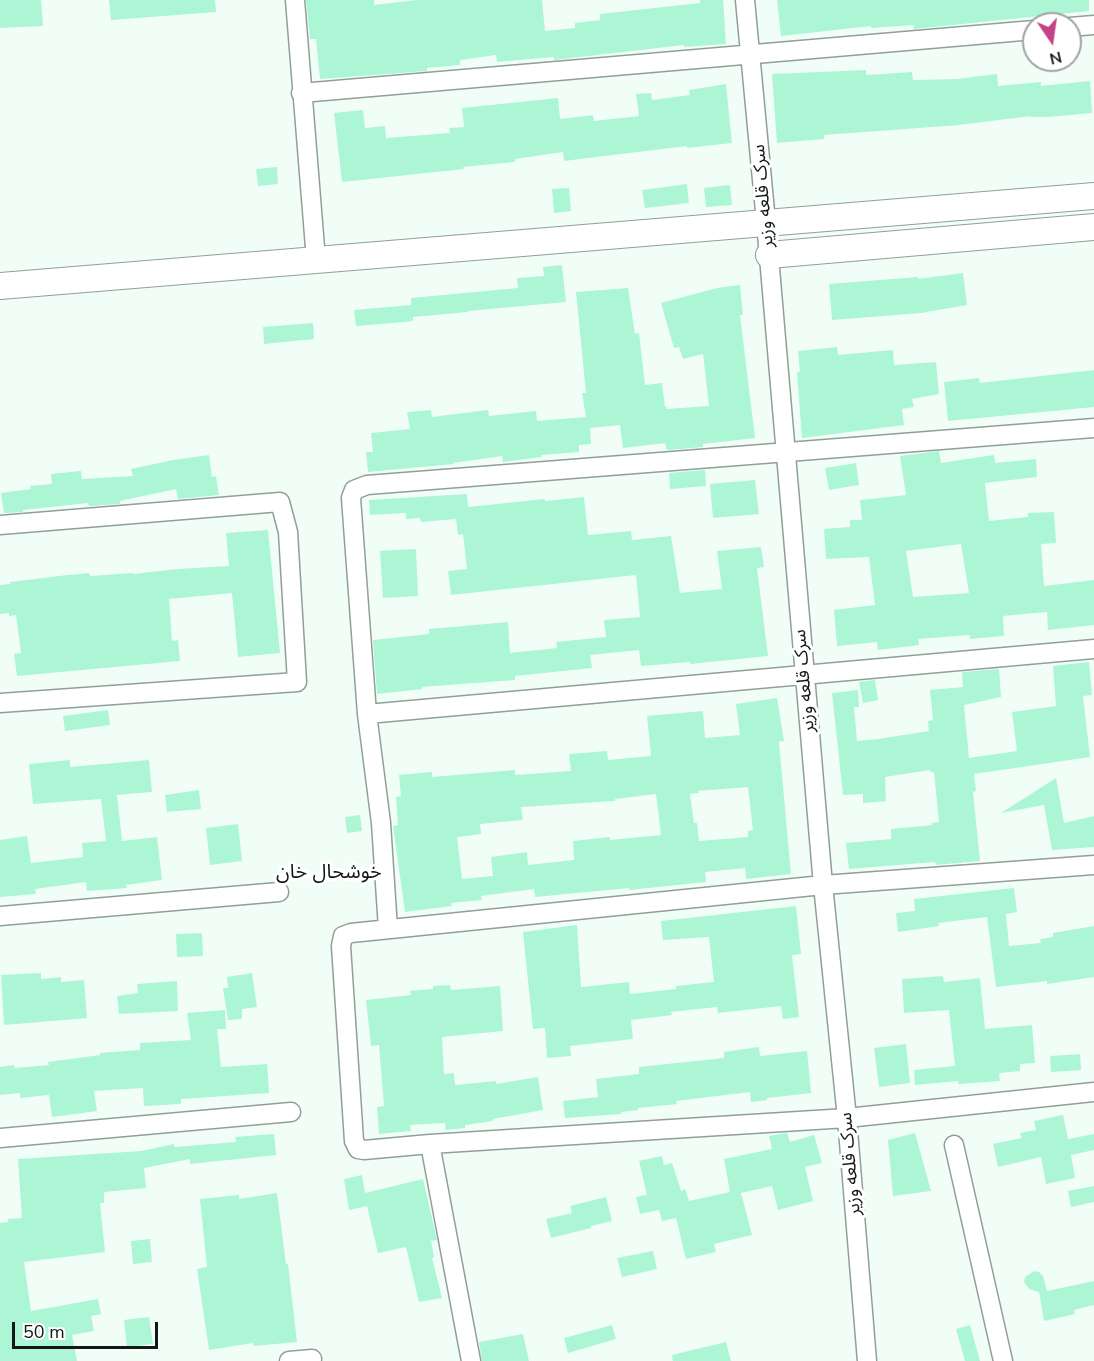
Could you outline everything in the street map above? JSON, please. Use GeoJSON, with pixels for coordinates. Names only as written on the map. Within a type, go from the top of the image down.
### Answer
{"type":"FeatureCollection","features":[{"type":"Feature","properties":{"kind":"street"},"geometry":{"type":"LineString","coordinates":[[295,0],[315,260]]}},
{"type":"Feature","properties":{"kind":"street","name":"سرک قلعه وزیر"},"geometry":{"type":"LineString","coordinates":[[745,0],[867,1361]]}},
{"type":"Feature","properties":{"kind":"street"},"geometry":{"type":"LineString","coordinates":[[301,93],[1022,31]]}},
{"type":"Feature","properties":{"kind":"street"},"geometry":{"type":"LineString","coordinates":[[0,286],[1094,196]]}},
{"type":"Feature","properties":{"kind":"street"},"geometry":{"type":"LineString","coordinates":[[769,255],[1094,227]]}},
{"type":"Feature","properties":{"kind":"street"},"geometry":{"type":"LineString","coordinates":[[388,929],[381,823],[367,714],[351,498],[354,490],[368,485],[1094,428]]}},
{"type":"Feature","properties":{"kind":"street"},"geometry":{"type":"LineString","coordinates":[[0,525],[280,502],[288,532],[297,682],[0,703]]}},
{"type":"Feature","properties":{"kind":"street"},"geometry":{"type":"LineString","coordinates":[[367,714],[805,673],[1094,649]]}},
{"type":"Feature","properties":{"kind":"street"},"geometry":{"type":"LineString","coordinates":[[1094,865],[823,885],[388,929],[351,933],[344,936],[341,945],[354,1141],[358,1149],[847,1118],[1094,1092]]}},
{"type":"Feature","properties":{"kind":"street"},"geometry":{"type":"LineString","coordinates":[[0,916],[279,892]]}},
{"type":"Feature","properties":{"kind":"street"},"geometry":{"type":"LineString","coordinates":[[0,1138],[291,1112]]}},
{"type":"Feature","properties":{"kind":"street"},"geometry":{"type":"LineString","coordinates":[[430,1144],[471,1361]]}},
{"type":"Feature","properties":{"kind":"street"},"geometry":{"type":"LineString","coordinates":[[954,1145],[1003,1361]]}},
{"type":"Feature","properties":{"kind":"street"},"geometry":{"type":"LineString","coordinates":[[289,1361],[312,1359]]}},
{"type":"Feature","properties":{"kind":"building"},"geometry":{"type":"Polygon","coordinates":[[[0,0],[41,0],[43,26],[0,28],[0,0]]]}},
{"type":"Feature","properties":{"kind":"building"},"geometry":{"type":"Polygon","coordinates":[[[109,0],[215,0],[216,12],[111,20],[109,0]]]}},
{"type":"Feature","properties":{"kind":"building"},"geometry":{"type":"Polygon","coordinates":[[[306,0],[374,0],[374,5],[417,0],[542,0],[545,31],[575,28],[575,23],[600,20],[600,14],[700,3],[700,0],[723,0],[726,44],[684,47],[684,45],[554,60],[554,57],[497,62],[496,55],[460,60],[460,65],[427,68],[427,71],[320,79],[316,39],[310,39],[306,0]]]}},
{"type":"Feature","properties":{"kind":"building"},"geometry":{"type":"Polygon","coordinates":[[[777,0],[1089,0],[1089,11],[1022,12],[1022,18],[914,29],[914,25],[871,28],[871,26],[781,36],[777,0]]]}},
{"type":"Feature","properties":{"kind":"building"},"geometry":{"type":"Polygon","coordinates":[[[866,70],[866,75],[912,72],[913,80],[957,79],[997,74],[998,86],[1041,82],[1041,86],[1090,81],[1092,113],[1049,117],[1031,116],[959,125],[824,135],[824,139],[777,143],[772,74],[866,70]]]}},
{"type":"Feature","properties":{"kind":"building"},"geometry":{"type":"Polygon","coordinates":[[[726,84],[732,143],[687,148],[687,146],[564,161],[563,152],[515,159],[515,162],[463,167],[464,169],[342,182],[334,113],[363,110],[365,128],[385,126],[386,138],[450,133],[449,128],[464,127],[462,108],[558,98],[560,119],[593,115],[594,121],[639,116],[636,94],[651,93],[652,100],[690,95],[689,90],[726,84]]]}},
{"type":"Feature","properties":{"kind":"building"},"geometry":{"type":"Polygon","coordinates":[[[277,167],[278,184],[258,186],[256,169],[277,167]]]}},
{"type":"Feature","properties":{"kind":"building"},"geometry":{"type":"Polygon","coordinates":[[[687,184],[689,203],[645,208],[642,190],[687,184]]]}},
{"type":"Feature","properties":{"kind":"building"},"geometry":{"type":"Polygon","coordinates":[[[730,185],[732,205],[706,207],[704,188],[730,185]]]}},
{"type":"Feature","properties":{"kind":"building"},"geometry":{"type":"Polygon","coordinates":[[[569,188],[571,211],[554,213],[552,189],[569,188]]]}},
{"type":"Feature","properties":{"kind":"building"},"geometry":{"type":"Polygon","coordinates":[[[562,265],[566,302],[413,317],[413,321],[356,326],[354,310],[411,305],[411,298],[518,288],[517,278],[544,276],[543,267],[562,265]]]}},
{"type":"Feature","properties":{"kind":"building"},"geometry":{"type":"Polygon","coordinates":[[[963,273],[967,305],[921,313],[832,320],[829,284],[918,277],[918,279],[963,273]]]}},
{"type":"Feature","properties":{"kind":"building"},"geometry":{"type":"Polygon","coordinates":[[[740,285],[743,315],[740,315],[755,438],[703,444],[703,447],[667,450],[665,443],[623,448],[620,425],[590,428],[591,444],[579,445],[579,452],[541,455],[542,457],[503,462],[502,456],[454,464],[368,472],[366,452],[373,452],[371,433],[410,429],[407,412],[431,410],[432,417],[488,410],[489,416],[536,411],[537,421],[586,417],[582,393],[586,393],[576,292],[628,288],[635,334],[639,333],[645,385],[662,383],[667,409],[709,406],[703,354],[683,359],[679,347],[674,348],[661,303],[717,288],[740,285]]]}},
{"type":"Feature","properties":{"kind":"building"},"geometry":{"type":"Polygon","coordinates":[[[313,323],[314,339],[264,344],[263,327],[313,323]]]}},
{"type":"Feature","properties":{"kind":"building"},"geometry":{"type":"Polygon","coordinates":[[[837,347],[838,355],[893,350],[894,365],[936,362],[939,394],[912,399],[914,407],[902,409],[904,425],[802,438],[797,372],[800,372],[798,351],[837,347]]]}},
{"type":"Feature","properties":{"kind":"building"},"geometry":{"type":"Polygon","coordinates":[[[1094,370],[1094,407],[948,421],[944,382],[979,378],[980,383],[1094,370]]]}},
{"type":"Feature","properties":{"kind":"building"},"geometry":{"type":"Polygon","coordinates":[[[939,451],[941,463],[994,455],[995,463],[1036,459],[1037,477],[985,483],[989,521],[1028,517],[1028,513],[1054,512],[1056,543],[1041,544],[1044,586],[1094,580],[1094,625],[1048,630],[1047,612],[1003,616],[1004,636],[970,639],[970,635],[918,639],[919,645],[878,650],[877,642],[837,646],[834,610],[875,605],[869,557],[826,559],[824,529],[850,527],[850,520],[862,520],[860,500],[906,495],[900,456],[939,451]],[[961,544],[906,551],[913,597],[969,593],[961,544]]]}},
{"type":"Feature","properties":{"kind":"building"},"geometry":{"type":"Polygon","coordinates":[[[209,455],[212,477],[216,476],[219,495],[178,499],[176,489],[120,501],[120,504],[89,506],[88,503],[4,513],[1,493],[31,489],[30,486],[52,484],[51,474],[81,471],[82,479],[133,476],[131,469],[209,455]]]}},
{"type":"Feature","properties":{"kind":"building"},"geometry":{"type":"Polygon","coordinates":[[[856,463],[859,485],[829,490],[825,468],[856,463]]]}},
{"type":"Feature","properties":{"kind":"building"},"geometry":{"type":"Polygon","coordinates":[[[705,470],[706,486],[670,489],[669,473],[705,470]]]}},
{"type":"Feature","properties":{"kind":"building"},"geometry":{"type":"Polygon","coordinates":[[[755,480],[759,514],[713,518],[710,484],[755,480]]]}},
{"type":"Feature","properties":{"kind":"building"},"geometry":{"type":"Polygon","coordinates":[[[467,494],[468,507],[584,497],[588,535],[631,531],[632,540],[671,536],[680,593],[722,589],[717,551],[761,547],[764,567],[757,568],[768,656],[690,664],[690,662],[641,666],[639,650],[590,655],[592,668],[515,676],[515,680],[422,687],[422,689],[377,694],[373,640],[429,634],[429,629],[508,622],[510,653],[557,648],[556,642],[606,637],[604,620],[640,617],[636,575],[451,595],[448,571],[467,569],[463,534],[458,535],[456,519],[421,522],[420,518],[406,519],[406,513],[370,515],[369,500],[467,494]]]}},
{"type":"Feature","properties":{"kind":"building"},"geometry":{"type":"Polygon","coordinates":[[[268,530],[280,653],[238,657],[232,593],[169,599],[172,641],[178,640],[180,661],[17,676],[14,654],[21,653],[16,615],[0,614],[0,585],[89,573],[90,576],[133,574],[229,566],[226,533],[268,530]]]}},
{"type":"Feature","properties":{"kind":"building"},"geometry":{"type":"Polygon","coordinates":[[[416,549],[418,596],[383,598],[380,551],[416,549]]]}},
{"type":"Feature","properties":{"kind":"building"},"geometry":{"type":"Polygon","coordinates":[[[1089,662],[1092,695],[1083,696],[1090,757],[974,774],[976,791],[973,792],[980,861],[849,869],[846,843],[891,839],[891,829],[932,825],[932,823],[939,822],[934,772],[930,770],[885,777],[886,801],[863,803],[863,794],[843,795],[832,693],[858,690],[859,707],[854,707],[857,741],[878,739],[929,731],[928,721],[933,720],[930,690],[963,687],[962,672],[999,669],[1001,697],[964,705],[969,758],[1017,751],[1012,712],[1056,706],[1053,666],[1089,662]]]}},
{"type":"Feature","properties":{"kind":"building"},"geometry":{"type":"Polygon","coordinates":[[[875,680],[878,700],[863,703],[859,682],[875,680]]]}},
{"type":"Feature","properties":{"kind":"building"},"geometry":{"type":"Polygon","coordinates":[[[777,698],[784,741],[779,742],[791,874],[746,879],[745,868],[705,872],[706,882],[535,897],[534,889],[481,896],[482,900],[451,903],[452,906],[405,912],[393,826],[398,825],[396,797],[401,796],[399,775],[432,772],[432,777],[515,770],[515,775],[571,771],[569,754],[607,751],[608,760],[651,756],[647,716],[703,711],[705,738],[740,735],[736,704],[777,698]],[[748,787],[698,791],[699,793],[690,794],[699,841],[748,837],[748,831],[753,830],[748,787]],[[656,794],[615,799],[615,801],[521,807],[523,820],[480,824],[481,834],[457,837],[462,879],[493,876],[491,857],[527,852],[528,865],[574,860],[573,841],[661,835],[656,794]]]}},
{"type":"Feature","properties":{"kind":"building"},"geometry":{"type":"Polygon","coordinates":[[[108,710],[110,725],[65,731],[63,716],[108,710]]]}},
{"type":"Feature","properties":{"kind":"building"},"geometry":{"type":"Polygon","coordinates":[[[70,760],[70,767],[149,760],[152,792],[117,795],[122,841],[157,837],[162,880],[126,885],[127,888],[87,891],[86,882],[35,889],[36,894],[0,897],[0,840],[27,836],[31,863],[83,857],[82,843],[106,841],[101,799],[33,804],[29,764],[70,760]]]}},
{"type":"Feature","properties":{"kind":"building"},"geometry":{"type":"Polygon","coordinates":[[[1056,778],[1064,823],[1094,816],[1094,847],[1052,850],[1044,805],[1001,813],[1056,778]]]}},
{"type":"Feature","properties":{"kind":"building"},"geometry":{"type":"Polygon","coordinates":[[[199,790],[201,809],[167,812],[165,795],[199,790]]]}},
{"type":"Feature","properties":{"kind":"building"},"geometry":{"type":"Polygon","coordinates":[[[360,815],[362,831],[347,833],[345,817],[360,815]]]}},
{"type":"Feature","properties":{"kind":"building"},"geometry":{"type":"Polygon","coordinates":[[[238,824],[242,861],[210,865],[206,828],[238,824]]]}},
{"type":"Feature","properties":{"kind":"building"},"geometry":{"type":"Polygon","coordinates":[[[1014,888],[1017,912],[1006,914],[1009,946],[1041,943],[1040,939],[1053,937],[1053,933],[1094,926],[1094,977],[1047,984],[1047,981],[996,987],[987,917],[938,923],[939,926],[898,932],[896,913],[915,911],[914,899],[1014,888]]]}},
{"type":"Feature","properties":{"kind":"building"},"geometry":{"type":"Polygon","coordinates":[[[796,906],[801,954],[792,955],[799,1017],[783,1019],[781,1006],[718,1013],[717,1007],[671,1012],[672,1015],[631,1020],[633,1039],[570,1046],[571,1056],[547,1058],[545,1028],[533,1029],[523,932],[577,925],[581,987],[629,982],[630,994],[714,982],[709,937],[663,940],[661,921],[796,906]]]}},
{"type":"Feature","properties":{"kind":"building"},"geometry":{"type":"Polygon","coordinates":[[[202,933],[203,956],[177,957],[176,934],[202,933]]]}},
{"type":"Feature","properties":{"kind":"building"},"geometry":{"type":"Polygon","coordinates":[[[41,973],[41,979],[61,977],[61,982],[84,980],[87,1018],[4,1025],[1,975],[41,973]]]}},
{"type":"Feature","properties":{"kind":"building"},"geometry":{"type":"Polygon","coordinates":[[[252,973],[257,1007],[242,1009],[242,1019],[228,1020],[223,988],[228,988],[227,977],[252,973]]]}},
{"type":"Feature","properties":{"kind":"building"},"geometry":{"type":"Polygon","coordinates":[[[943,976],[944,982],[980,978],[985,1029],[1032,1025],[1035,1063],[1020,1064],[1020,1071],[999,1073],[1000,1081],[958,1084],[958,1081],[915,1085],[914,1070],[955,1066],[949,1010],[904,1013],[902,979],[943,976]]]}},
{"type":"Feature","properties":{"kind":"building"},"geometry":{"type":"Polygon","coordinates":[[[177,981],[178,1011],[119,1014],[117,996],[138,993],[137,984],[177,981]]]}},
{"type":"Feature","properties":{"kind":"building"},"geometry":{"type":"Polygon","coordinates":[[[450,985],[451,990],[500,986],[503,1031],[442,1037],[444,1074],[454,1073],[455,1085],[496,1081],[496,1084],[538,1077],[543,1110],[465,1125],[465,1128],[446,1130],[445,1123],[410,1125],[411,1131],[379,1134],[377,1107],[384,1106],[379,1045],[371,1046],[366,1000],[411,995],[410,991],[450,985]]]}},
{"type":"Feature","properties":{"kind":"building"},"geometry":{"type":"Polygon","coordinates":[[[225,1010],[226,1029],[217,1029],[221,1067],[267,1064],[269,1093],[181,1099],[181,1104],[144,1106],[143,1088],[94,1091],[97,1111],[52,1117],[49,1095],[20,1098],[20,1093],[0,1095],[0,1067],[49,1065],[48,1062],[100,1055],[100,1053],[140,1050],[140,1043],[191,1040],[187,1013],[225,1010]]]}},
{"type":"Feature","properties":{"kind":"building"},"geometry":{"type":"Polygon","coordinates":[[[906,1044],[910,1083],[879,1087],[874,1048],[906,1044]]]}},
{"type":"Feature","properties":{"kind":"building"},"geometry":{"type":"Polygon","coordinates":[[[759,1047],[760,1056],[807,1051],[811,1093],[751,1102],[750,1092],[676,1101],[677,1104],[638,1108],[638,1110],[621,1112],[621,1114],[565,1118],[563,1101],[598,1097],[596,1079],[639,1074],[639,1067],[724,1058],[724,1052],[759,1047]]]}},
{"type":"Feature","properties":{"kind":"building"},"geometry":{"type":"Polygon","coordinates":[[[1080,1054],[1081,1070],[1051,1072],[1050,1056],[1080,1054]]]}},
{"type":"Feature","properties":{"kind":"building"},"geometry":{"type":"Polygon","coordinates":[[[1063,1115],[1068,1139],[1094,1134],[1094,1150],[1071,1155],[1075,1178],[1046,1184],[1041,1157],[998,1167],[993,1144],[1022,1138],[1020,1133],[1036,1130],[1034,1121],[1063,1115]]]}},
{"type":"Feature","properties":{"kind":"building"},"geometry":{"type":"Polygon","coordinates":[[[787,1133],[790,1142],[814,1135],[822,1163],[805,1167],[813,1201],[778,1210],[772,1186],[741,1193],[752,1235],[714,1244],[716,1252],[686,1259],[676,1218],[662,1221],[659,1210],[640,1214],[636,1197],[647,1195],[639,1161],[662,1156],[664,1165],[672,1163],[681,1191],[685,1189],[689,1201],[730,1192],[724,1159],[772,1149],[769,1136],[787,1133]]]}},
{"type":"Feature","properties":{"kind":"building"},"geometry":{"type":"Polygon","coordinates":[[[915,1133],[931,1191],[893,1196],[888,1140],[915,1133]]]}},
{"type":"Feature","properties":{"kind":"building"},"geometry":{"type":"Polygon","coordinates":[[[274,1134],[276,1155],[190,1164],[190,1159],[144,1168],[146,1188],[104,1192],[104,1203],[100,1203],[105,1252],[24,1262],[31,1311],[98,1299],[101,1314],[91,1316],[94,1331],[72,1335],[77,1361],[0,1361],[0,1223],[8,1222],[8,1219],[22,1218],[18,1159],[141,1151],[174,1144],[174,1147],[236,1142],[235,1137],[274,1134]]]}},
{"type":"Feature","properties":{"kind":"building"},"geometry":{"type":"Polygon","coordinates":[[[362,1175],[365,1193],[423,1179],[437,1240],[431,1241],[434,1257],[432,1258],[442,1298],[419,1302],[406,1247],[378,1253],[367,1206],[349,1210],[344,1179],[362,1175]]]}},
{"type":"Feature","properties":{"kind":"building"},"geometry":{"type":"Polygon","coordinates":[[[1094,1186],[1094,1202],[1071,1207],[1068,1191],[1094,1186]]]}},
{"type":"Feature","properties":{"kind":"building"},"geometry":{"type":"Polygon","coordinates":[[[277,1193],[297,1342],[254,1346],[253,1343],[209,1350],[197,1269],[207,1267],[200,1199],[239,1195],[239,1199],[277,1193]]]}},
{"type":"Feature","properties":{"kind":"building"},"geometry":{"type":"Polygon","coordinates":[[[606,1197],[612,1221],[551,1238],[546,1219],[572,1213],[570,1206],[606,1197]]]}},
{"type":"Feature","properties":{"kind":"building"},"geometry":{"type":"Polygon","coordinates":[[[150,1239],[152,1262],[133,1264],[131,1241],[150,1239]]]}},
{"type":"Feature","properties":{"kind":"building"},"geometry":{"type":"Polygon","coordinates":[[[653,1251],[657,1269],[622,1277],[617,1258],[653,1251]]]}},
{"type":"Feature","properties":{"kind":"building"},"geometry":{"type":"Polygon","coordinates":[[[1034,1271],[1043,1276],[1047,1291],[1094,1281],[1094,1305],[1074,1310],[1075,1314],[1044,1321],[1039,1292],[1029,1289],[1024,1282],[1025,1277],[1034,1271]]]}},
{"type":"Feature","properties":{"kind":"building"},"geometry":{"type":"Polygon","coordinates":[[[149,1317],[153,1344],[127,1347],[124,1320],[149,1317]]]}},
{"type":"Feature","properties":{"kind":"building"},"geometry":{"type":"Polygon","coordinates":[[[612,1325],[616,1339],[568,1353],[564,1338],[612,1325]]]}},
{"type":"Feature","properties":{"kind":"building"},"geometry":{"type":"Polygon","coordinates":[[[970,1325],[980,1361],[965,1361],[956,1329],[970,1325]]]}},
{"type":"Feature","properties":{"kind":"building"},"geometry":{"type":"Polygon","coordinates":[[[523,1334],[529,1361],[482,1361],[479,1342],[523,1334]]]}},
{"type":"Feature","properties":{"kind":"building"},"geometry":{"type":"Polygon","coordinates":[[[726,1342],[731,1361],[673,1361],[672,1355],[726,1342]]]}},
{"type":"Feature","properties":{"kind":"district","name":"خوشحال خان"},"geometry":{"type":"Point","coordinates":[329,873]}}]}
